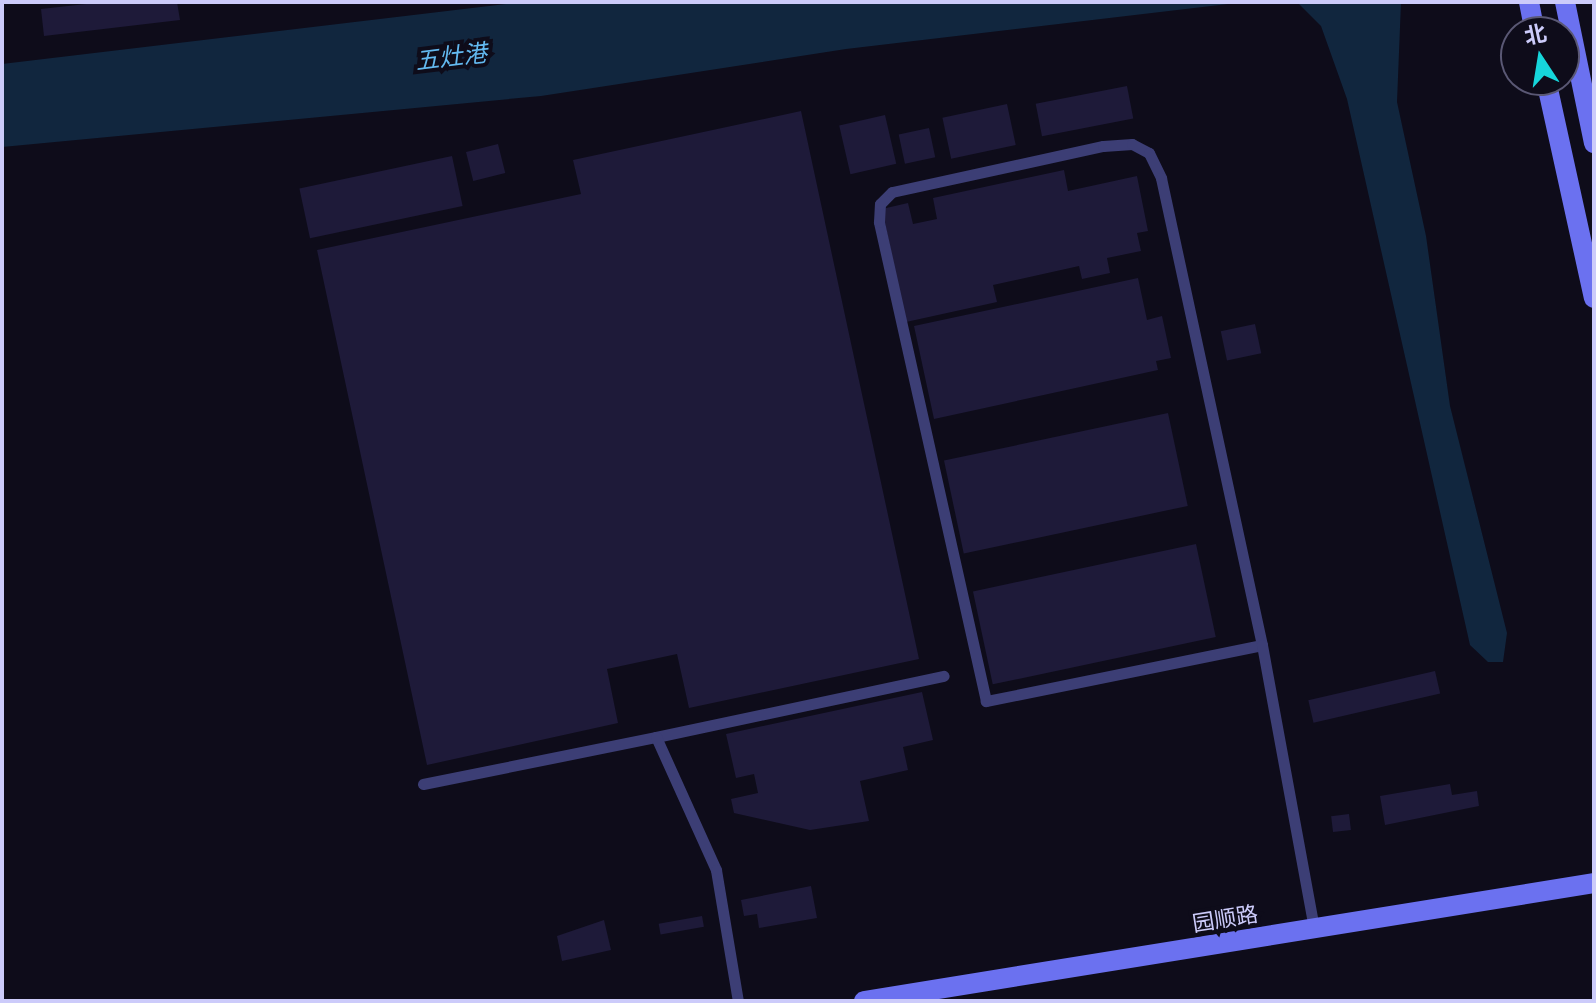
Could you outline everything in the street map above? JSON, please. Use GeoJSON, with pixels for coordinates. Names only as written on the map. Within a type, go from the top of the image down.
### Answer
{"type":"FeatureCollection","features":[{"type":"Feature","properties":{"kind":"street"},"geometry":{"type":"LineString","coordinates":[[1565,2],[1594,143]]}},
{"type":"Feature","properties":{"kind":"street"},"geometry":{"type":"LineString","coordinates":[[1550,96],[1594,298]]}},
{"type":"Feature","properties":{"kind":"street","name":"园顺路"},"geometry":{"type":"LineString","coordinates":[[864,1001],[1594,883]]}},
{"type":"Feature","properties":{"kind":"lane"},"geometry":{"type":"LineString","coordinates":[[1262,645],[986,701],[879,222],[880,204],[892,192],[1103,146],[1132,144],[1149,153],[1161,178],[1262,645],[1314,928]]}},
{"type":"Feature","properties":{"kind":"lane"},"geometry":{"type":"LineString","coordinates":[[423,784],[944,676]]}},
{"type":"Feature","properties":{"kind":"lane"},"geometry":{"type":"LineString","coordinates":[[656,737],[708,843],[738,1001]]}},
{"type":"Feature","properties":{"kind":"water","name":"五灶港"},"geometry":{"type":"Polygon","coordinates":[[[523,2],[1245,2],[846,49],[541,96],[2,147],[2,64],[523,2]]]}},
{"type":"Feature","properties":{"kind":"water"},"geometry":{"type":"Polygon","coordinates":[[[1297,2],[1401,2],[1397,102],[1426,236],[1450,406],[1507,633],[1503,662],[1488,662],[1470,645],[1347,99],[1321,26],[1297,2]]]}},
{"type":"Feature","properties":{"kind":"building"},"geometry":{"type":"Polygon","coordinates":[[[104,2],[177,2],[180,20],[44,36],[41,9],[104,2]]]}},
{"type":"Feature","properties":{"kind":"building"},"geometry":{"type":"Polygon","coordinates":[[[1127,86],[1133,118],[1042,136],[1036,104],[1127,86]]]}},
{"type":"Feature","properties":{"kind":"building"},"geometry":{"type":"Polygon","coordinates":[[[1007,104],[1016,145],[951,159],[942,118],[1007,104]]]}},
{"type":"Feature","properties":{"kind":"building"},"geometry":{"type":"Polygon","coordinates":[[[801,111],[919,659],[689,708],[677,654],[607,669],[618,723],[427,765],[317,250],[581,194],[573,160],[801,111]]]}},
{"type":"Feature","properties":{"kind":"building"},"geometry":{"type":"Polygon","coordinates":[[[885,115],[896,164],[850,174],[839,126],[885,115]]]}},
{"type":"Feature","properties":{"kind":"building"},"geometry":{"type":"Polygon","coordinates":[[[929,128],[935,157],[905,164],[899,134],[929,128]]]}},
{"type":"Feature","properties":{"kind":"building"},"geometry":{"type":"Polygon","coordinates":[[[498,144],[505,173],[473,181],[466,152],[498,144]]]}},
{"type":"Feature","properties":{"kind":"building"},"geometry":{"type":"Polygon","coordinates":[[[452,156],[463,206],[310,238],[299,188],[452,156]]]}},
{"type":"Feature","properties":{"kind":"building"},"geometry":{"type":"Polygon","coordinates":[[[1064,170],[1068,191],[1137,176],[1148,231],[1137,233],[1141,251],[1107,258],[1110,273],[1082,279],[1079,266],[993,285],[997,302],[906,322],[882,209],[908,203],[913,224],[937,219],[933,198],[1064,170]]]}},
{"type":"Feature","properties":{"kind":"building"},"geometry":{"type":"Polygon","coordinates":[[[1138,278],[1147,320],[1162,316],[1171,358],[1156,361],[1158,370],[934,419],[914,326],[1138,278]]]}},
{"type":"Feature","properties":{"kind":"building"},"geometry":{"type":"Polygon","coordinates":[[[1255,324],[1261,353],[1227,361],[1221,331],[1255,324]]]}},
{"type":"Feature","properties":{"kind":"building"},"geometry":{"type":"Polygon","coordinates":[[[1168,413],[1188,506],[964,554],[944,461],[1168,413]]]}},
{"type":"Feature","properties":{"kind":"building"},"geometry":{"type":"Polygon","coordinates":[[[1196,544],[1216,637],[993,684],[973,591],[1196,544]]]}},
{"type":"Feature","properties":{"kind":"building"},"geometry":{"type":"Polygon","coordinates":[[[1435,671],[1440,693],[1314,723],[1308,700],[1435,671]]]}},
{"type":"Feature","properties":{"kind":"building"},"geometry":{"type":"Polygon","coordinates":[[[922,692],[933,740],[903,747],[908,770],[860,781],[869,821],[810,830],[734,813],[731,799],[758,793],[754,774],[736,778],[726,734],[922,692]]]}},
{"type":"Feature","properties":{"kind":"building"},"geometry":{"type":"Polygon","coordinates":[[[1450,784],[1452,795],[1477,791],[1479,806],[1385,825],[1380,796],[1450,784]]]}},
{"type":"Feature","properties":{"kind":"building"},"geometry":{"type":"Polygon","coordinates":[[[1349,814],[1351,830],[1333,832],[1331,816],[1349,814]]]}},
{"type":"Feature","properties":{"kind":"building"},"geometry":{"type":"Polygon","coordinates":[[[811,886],[817,918],[759,928],[757,914],[744,916],[741,900],[811,886]]]}},
{"type":"Feature","properties":{"kind":"building"},"geometry":{"type":"Polygon","coordinates":[[[702,916],[704,927],[661,934],[659,924],[702,916]]]}},
{"type":"Feature","properties":{"kind":"building"},"geometry":{"type":"Polygon","coordinates":[[[604,920],[611,950],[562,961],[557,936],[604,920]]]}}]}
